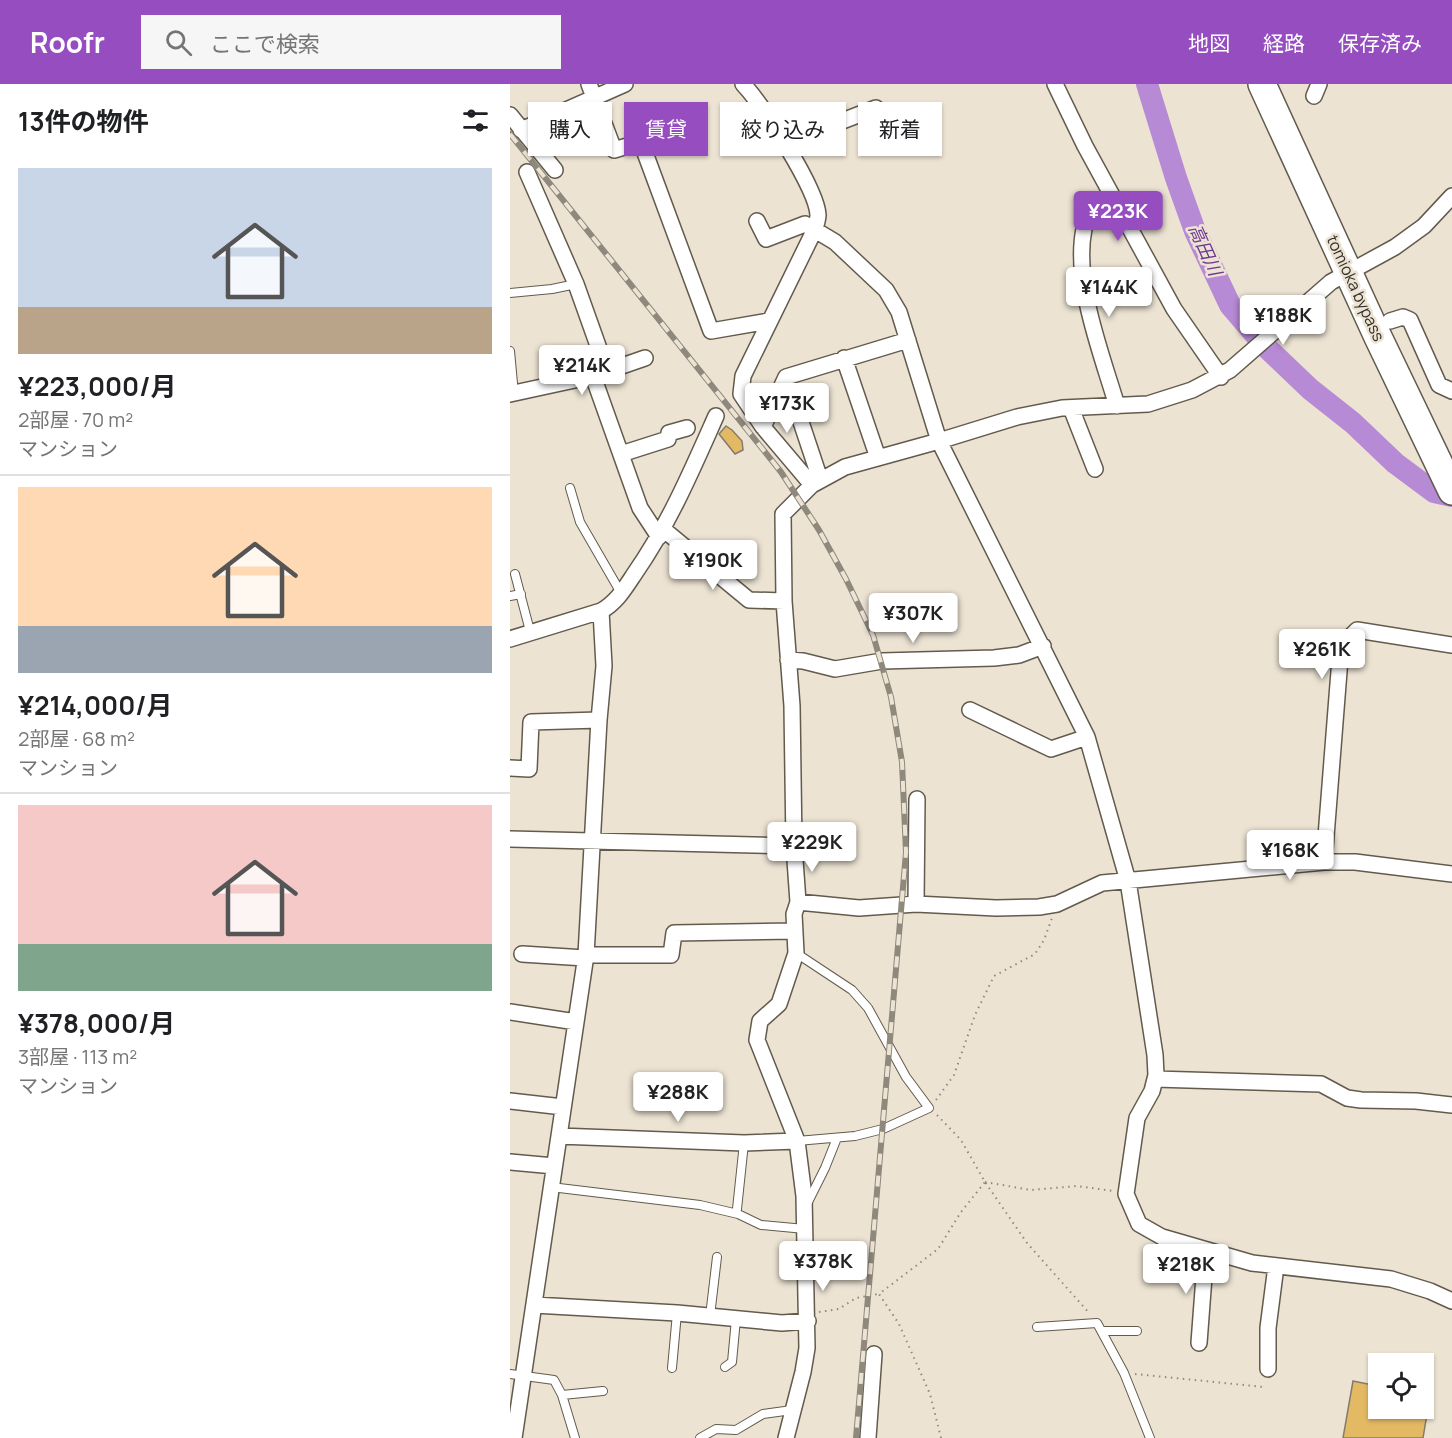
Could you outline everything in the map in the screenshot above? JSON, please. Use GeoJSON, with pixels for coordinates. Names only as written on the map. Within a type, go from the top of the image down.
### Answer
{"type":"FeatureCollection","features":[{"type":"Feature","properties":{"kind":"highway","name":"tomioka bypass"},"geometry":{"type":"LineString","coordinates":[[1262,84],[1452,449]]}},
{"type":"Feature","properties":{"kind":"highway","name":"tomioka bypass"},"geometry":{"type":"LineString","coordinates":[[1278,84],[1357,269]]}},
{"type":"Feature","properties":{"kind":"highway","name":"tomioka bypass"},"geometry":{"type":"LineString","coordinates":[[1388,329],[1452,491]]}},
{"type":"Feature","properties":{"kind":"street"},"geometry":{"type":"LineString","coordinates":[[521,130],[592,90],[625,84]]}},
{"type":"Feature","properties":{"kind":"street"},"geometry":{"type":"LineString","coordinates":[[743,84],[756,102]]}},
{"type":"Feature","properties":{"kind":"street"},"geometry":{"type":"LineString","coordinates":[[1055,84],[1090,156],[1174,309],[1225,373]]}},
{"type":"Feature","properties":{"kind":"street"},"geometry":{"type":"LineString","coordinates":[[592,90],[614,150],[641,142],[711,331],[769,321]]}},
{"type":"Feature","properties":{"kind":"street"},"geometry":{"type":"LineString","coordinates":[[510,115],[555,170]]}},
{"type":"Feature","properties":{"kind":"street"},"geometry":{"type":"LineString","coordinates":[[792,156],[811,194],[818,214],[815,229],[743,376],[741,394],[763,427],[816,482]]}},
{"type":"Feature","properties":{"kind":"street"},"geometry":{"type":"LineString","coordinates":[[527,172],[576,284],[621,454],[640,508],[661,533],[749,600],[784,601]]}},
{"type":"Feature","properties":{"kind":"street"},"geometry":{"type":"LineString","coordinates":[[786,1438],[804,1372],[807,1348],[804,1209],[797,1141],[757,1040],[760,1021],[779,1004],[796,953],[794,914],[798,902],[794,846],[792,706],[784,601],[783,514],[816,482],[845,467],[1017,417],[1071,408],[1148,404],[1192,390],[1225,373],[1331,282],[1395,247],[1424,226],[1452,196]]}},
{"type":"Feature","properties":{"kind":"street"},"geometry":{"type":"LineString","coordinates":[[757,221],[766,239],[805,224],[815,229],[835,242],[886,290],[899,312],[939,441],[1087,736],[1128,881],[1155,1055],[1155,1079],[1152,1090],[1137,1118],[1126,1194],[1139,1224],[1162,1238],[1252,1263],[1391,1280],[1452,1301]]}},
{"type":"Feature","properties":{"kind":"street"},"geometry":{"type":"LineString","coordinates":[[1084,229],[1080,245],[1087,303],[1117,406]]}},
{"type":"Feature","properties":{"kind":"street"},"geometry":{"type":"LineString","coordinates":[[1388,329],[1403,317],[1410,320],[1439,385],[1452,391]]}},
{"type":"Feature","properties":{"kind":"street"},"geometry":{"type":"LineString","coordinates":[[763,427],[786,377],[908,340]]}},
{"type":"Feature","properties":{"kind":"street"},"geometry":{"type":"LineString","coordinates":[[512,394],[600,374],[645,358]]}},
{"type":"Feature","properties":{"kind":"street"},"geometry":{"type":"LineString","coordinates":[[844,358],[878,458]]}},
{"type":"Feature","properties":{"kind":"street"},"geometry":{"type":"LineString","coordinates":[[786,377],[816,482]]}},
{"type":"Feature","properties":{"kind":"street"},"geometry":{"type":"LineString","coordinates":[[1071,408],[1095,469]]}},
{"type":"Feature","properties":{"kind":"street"},"geometry":{"type":"LineString","coordinates":[[510,639],[601,611],[612,604],[661,533],[716,416]]}},
{"type":"Feature","properties":{"kind":"street"},"geometry":{"type":"LineString","coordinates":[[621,454],[668,439],[669,433],[687,428]]}},
{"type":"Feature","properties":{"kind":"street"},"geometry":{"type":"LineString","coordinates":[[514,1438],[517,1375],[534,1305],[585,956],[604,666],[601,611]]}},
{"type":"Feature","properties":{"kind":"street"},"geometry":{"type":"LineString","coordinates":[[1324,862],[1341,646],[1357,630],[1452,645]]}},
{"type":"Feature","properties":{"kind":"street"},"geometry":{"type":"LineString","coordinates":[[788,660],[803,661],[835,669],[882,661],[994,658],[1019,655],[1043,646]]}},
{"type":"Feature","properties":{"kind":"street"},"geometry":{"type":"LineString","coordinates":[[970,710],[1051,748],[1087,736]]}},
{"type":"Feature","properties":{"kind":"street"},"geometry":{"type":"LineString","coordinates":[[510,768],[529,769],[531,722],[599,720]]}},
{"type":"Feature","properties":{"kind":"street"},"geometry":{"type":"LineString","coordinates":[[916,904],[917,799]]}},
{"type":"Feature","properties":{"kind":"street"},"geometry":{"type":"LineString","coordinates":[[510,839],[794,846]]}},
{"type":"Feature","properties":{"kind":"street"},"geometry":{"type":"LineString","coordinates":[[798,902],[859,908],[916,904],[996,908],[1057,904],[1102,883],[1259,866],[1324,862],[1365,863],[1452,874]]}},
{"type":"Feature","properties":{"kind":"street"},"geometry":{"type":"LineString","coordinates":[[522,954],[671,955],[674,933],[795,931]]}},
{"type":"Feature","properties":{"kind":"street"},"geometry":{"type":"LineString","coordinates":[[510,1012],[576,1022]]}},
{"type":"Feature","properties":{"kind":"street"},"geometry":{"type":"LineString","coordinates":[[1155,1079],[1321,1084],[1347,1098],[1452,1105]]}},
{"type":"Feature","properties":{"kind":"street"},"geometry":{"type":"LineString","coordinates":[[510,1101],[563,1107]]}},
{"type":"Feature","properties":{"kind":"street"},"geometry":{"type":"LineString","coordinates":[[559,1136],[744,1143],[797,1141]]}},
{"type":"Feature","properties":{"kind":"street"},"geometry":{"type":"LineString","coordinates":[[510,1162],[554,1166]]}},
{"type":"Feature","properties":{"kind":"street"},"geometry":{"type":"LineString","coordinates":[[1199,1343],[1206,1250]]}},
{"type":"Feature","properties":{"kind":"street"},"geometry":{"type":"LineString","coordinates":[[1268,1369],[1268,1328],[1276,1266]]}},
{"type":"Feature","properties":{"kind":"street"},"geometry":{"type":"LineString","coordinates":[[534,1305],[677,1313],[782,1323],[807,1316]]}},
{"type":"Feature","properties":{"kind":"street"},"geometry":{"type":"LineString","coordinates":[[868,1438],[874,1354]]}},
{"type":"Feature","properties":{"kind":"lane"},"geometry":{"type":"LineString","coordinates":[[510,292],[552,289],[576,284]]}},
{"type":"Feature","properties":{"kind":"lane"},"geometry":{"type":"LineString","coordinates":[[510,351],[512,394]]}},
{"type":"Feature","properties":{"kind":"lane"},"geometry":{"type":"LineString","coordinates":[[570,488],[580,522],[621,593]]}},
{"type":"Feature","properties":{"kind":"lane"},"geometry":{"type":"LineString","coordinates":[[515,574],[530,631]]}},
{"type":"Feature","properties":{"kind":"lane"},"geometry":{"type":"LineString","coordinates":[[510,596],[521,594]]}},
{"type":"Feature","properties":{"kind":"lane"},"geometry":{"type":"LineString","coordinates":[[796,953],[852,990],[867,1008],[906,1077],[929,1108],[883,1129],[855,1137],[797,1141]]}},
{"type":"Feature","properties":{"kind":"lane"},"geometry":{"type":"LineString","coordinates":[[804,1209],[837,1138]]}},
{"type":"Feature","properties":{"kind":"lane"},"geometry":{"type":"LineString","coordinates":[[737,1209],[744,1143]]}},
{"type":"Feature","properties":{"kind":"lane"},"geometry":{"type":"LineString","coordinates":[[551,1186],[700,1205],[738,1214],[761,1225],[805,1229]]}},
{"type":"Feature","properties":{"kind":"lane"},"geometry":{"type":"LineString","coordinates":[[710,1316],[717,1257]]}},
{"type":"Feature","properties":{"kind":"lane"},"geometry":{"type":"LineString","coordinates":[[672,1368],[677,1313]]}},
{"type":"Feature","properties":{"kind":"lane"},"geometry":{"type":"LineString","coordinates":[[725,1367],[732,1362],[736,1319]]}},
{"type":"Feature","properties":{"kind":"lane"},"geometry":{"type":"LineString","coordinates":[[1037,1327],[1098,1323],[1124,1373],[1150,1438]]}},
{"type":"Feature","properties":{"kind":"lane"},"geometry":{"type":"LineString","coordinates":[[1102,1331],[1137,1331]]}},
{"type":"Feature","properties":{"kind":"lane"},"geometry":{"type":"LineString","coordinates":[[517,1375],[554,1380],[562,1395],[575,1438]]}},
{"type":"Feature","properties":{"kind":"lane"},"geometry":{"type":"LineString","coordinates":[[562,1395],[603,1391]]}},
{"type":"Feature","properties":{"kind":"lane"},"geometry":{"type":"LineString","coordinates":[[700,1438],[716,1429],[736,1430],[763,1414],[794,1410]]}},
{"type":"Feature","properties":{"kind":"path"},"geometry":{"type":"LineString","coordinates":[[1057,904],[1044,940],[1035,954],[994,976],[975,1015],[954,1075],[929,1108],[961,1140],[985,1182],[1026,1243],[1098,1323]]}},
{"type":"Feature","properties":{"kind":"path"},"geometry":{"type":"LineString","coordinates":[[985,1182],[1031,1190],[1077,1186],[1126,1194]]}},
{"type":"Feature","properties":{"kind":"path"},"geometry":{"type":"LineString","coordinates":[[807,1316],[839,1309],[856,1298],[879,1294],[938,1249],[961,1212],[985,1182]]}},
{"type":"Feature","properties":{"kind":"path"},"geometry":{"type":"LineString","coordinates":[[879,1294],[899,1324],[930,1394],[941,1438]]}},
{"type":"Feature","properties":{"kind":"path"},"geometry":{"type":"LineString","coordinates":[[1124,1373],[1264,1387]]}},
{"type":"Feature","properties":{"kind":"building"},"geometry":{"type":"Polygon","coordinates":[[[726,426],[742,441],[743,450],[735,454],[719,434],[726,426]]]}},
{"type":"Feature","properties":{"kind":"building"},"geometry":{"type":"Polygon","coordinates":[[[1353,1381],[1368,1384],[1368,1419],[1426,1419],[1423,1438],[1343,1438],[1353,1381]]]}},
{"type":"Feature","properties":{"kind":"waterway","name":"高田川"},"geometry":{"type":"LineString","coordinates":[[1147,84],[1195,231],[1230,305],[1265,346],[1310,389],[1353,423],[1395,463],[1434,492],[1452,496]]}},
{"type":"Feature","properties":{"kind":"railway"},"geometry":{"type":"LineString","coordinates":[[510,134],[781,472],[819,530],[846,579],[873,635],[891,697],[902,762],[906,852],[856,1438]]}}]}
